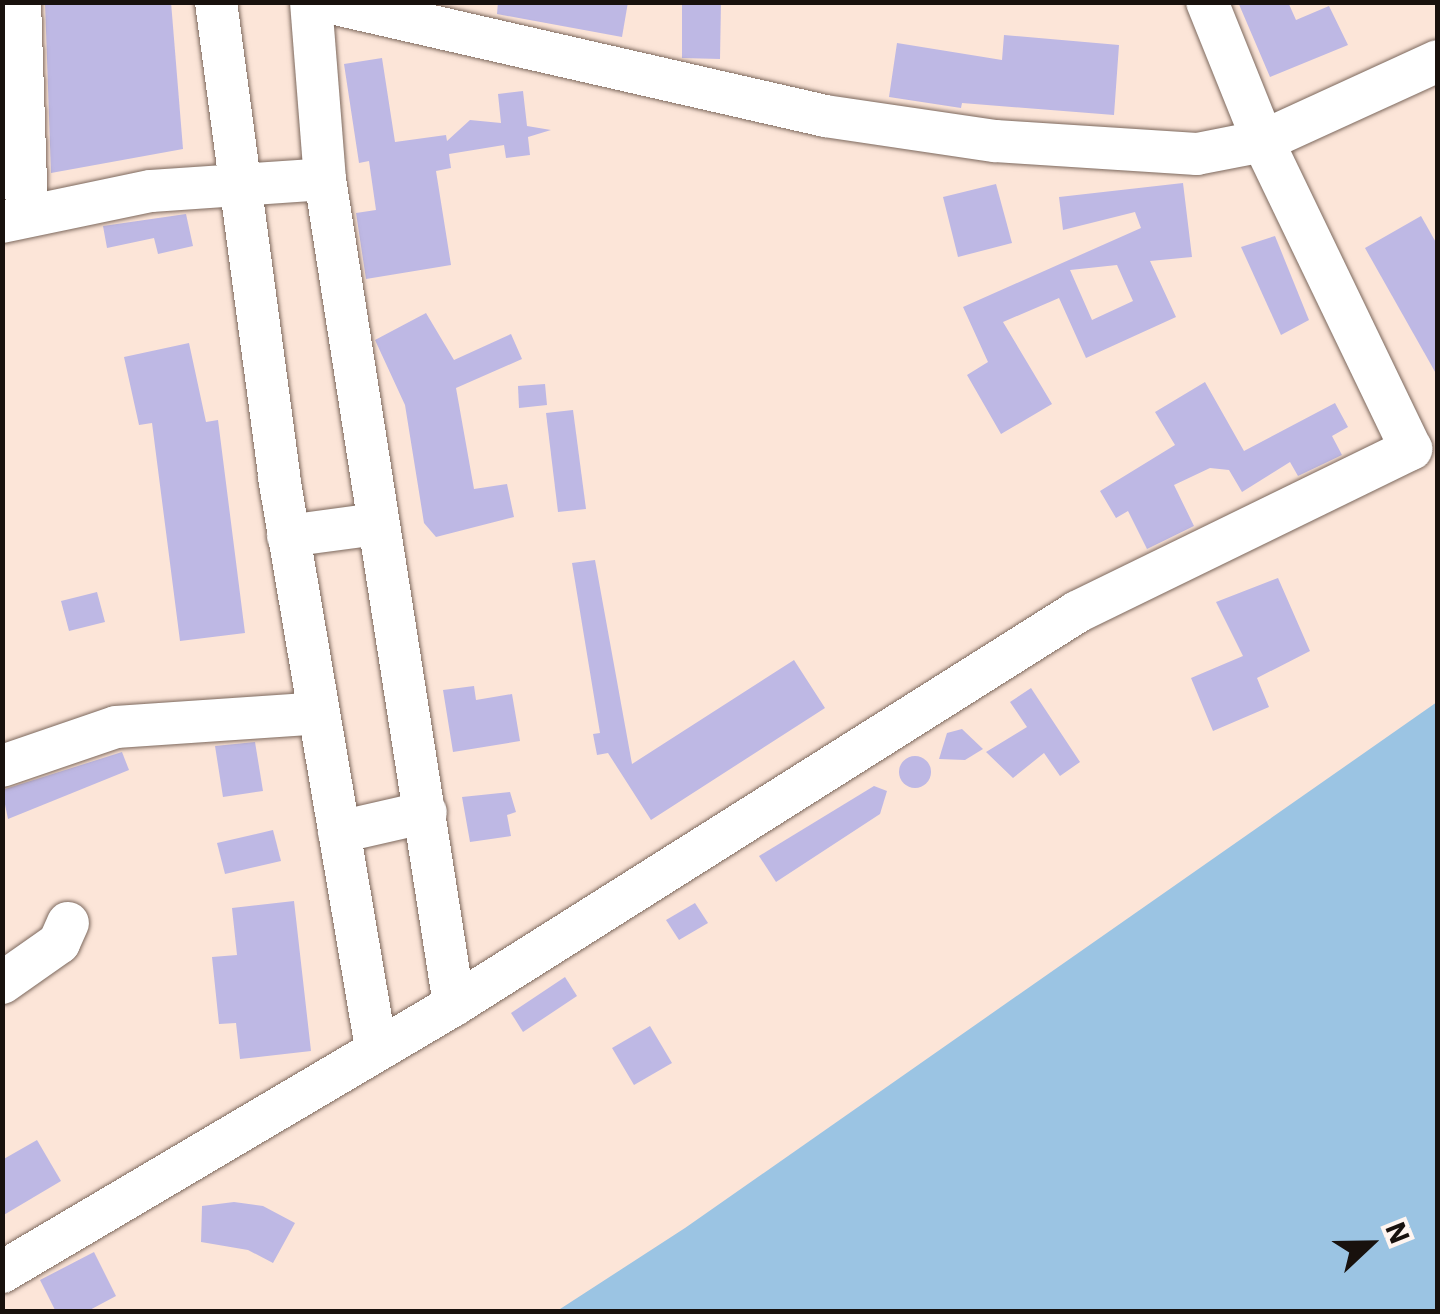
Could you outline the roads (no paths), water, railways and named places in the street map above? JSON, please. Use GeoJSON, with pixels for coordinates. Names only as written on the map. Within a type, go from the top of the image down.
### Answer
{"type":"FeatureCollection","features":[{"type":"Feature","properties":{"kind":"street"},"geometry":{"type":"LineString","coordinates":[[20,2],[15,219],[150,191],[324,179]]}},
{"type":"Feature","properties":{"kind":"street"},"geometry":{"type":"LineString","coordinates":[[216,2],[235,184],[288,536],[376,1048]]}},
{"type":"Feature","properties":{"kind":"street"},"geometry":{"type":"LineString","coordinates":[[311,2],[324,179],[454,1006]]}},
{"type":"Feature","properties":{"kind":"street"},"geometry":{"type":"LineString","coordinates":[[327,2],[462,18],[824,116],[994,141],[1197,154],[1263,141],[1438,60]]}},
{"type":"Feature","properties":{"kind":"street"},"geometry":{"type":"LineString","coordinates":[[2,1272],[376,1048],[454,1006],[1077,612],[1430,442],[1263,141],[1207,2]]}},
{"type":"Feature","properties":{"kind":"street"},"geometry":{"type":"LineString","coordinates":[[288,536],[377,524]]}},
{"type":"Feature","properties":{"kind":"street"},"geometry":{"type":"LineString","coordinates":[[2,766],[116,727],[318,713]]}},
{"type":"Feature","properties":{"kind":"street"},"geometry":{"type":"LineString","coordinates":[[339,832],[426,812]]}},
{"type":"Feature","properties":{"kind":"street"},"geometry":{"type":"LineString","coordinates":[[2,983],[58,943],[68,923]]}},
{"type":"Feature","properties":{"kind":"water"},"geometry":{"type":"Polygon","coordinates":[[[1437,702],[1437,1311],[557,1311],[685,1228],[1437,702]]]}}]}
